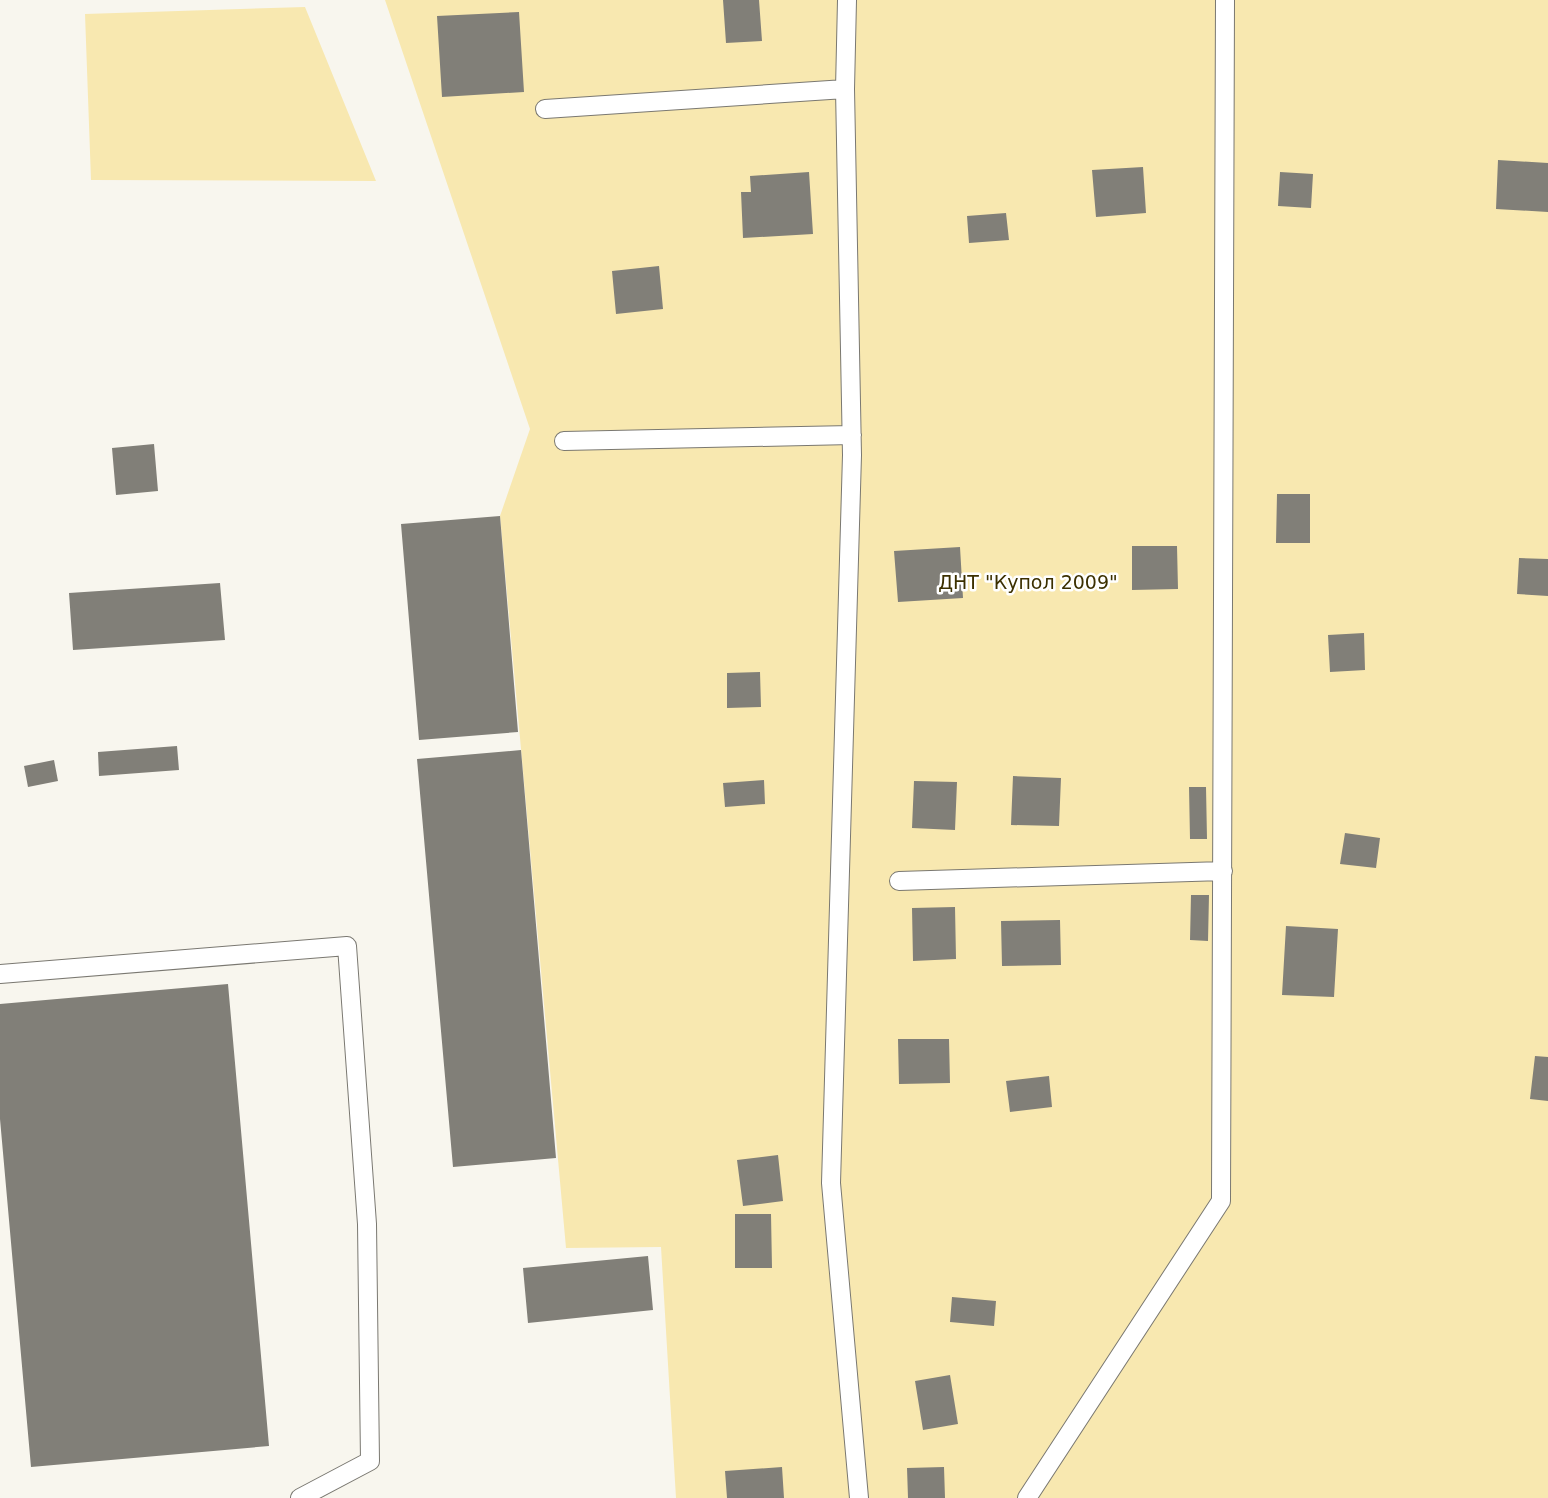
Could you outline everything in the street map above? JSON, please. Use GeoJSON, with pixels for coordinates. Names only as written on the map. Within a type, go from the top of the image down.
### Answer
{"type":"FeatureCollection","features":[{"type":"Feature","properties":{"kind":"lane"},"geometry":{"type":"LineString","coordinates":[[847,0],[845,89],[852,435],[831,1183],[859,1498]]}},
{"type":"Feature","properties":{"kind":"lane"},"geometry":{"type":"LineString","coordinates":[[1027,1498],[1221,1200],[1226,0]]}},
{"type":"Feature","properties":{"kind":"lane"},"geometry":{"type":"LineString","coordinates":[[545,109],[845,89]]}},
{"type":"Feature","properties":{"kind":"lane"},"geometry":{"type":"LineString","coordinates":[[564,441],[852,435]]}},
{"type":"Feature","properties":{"kind":"lane"},"geometry":{"type":"LineString","coordinates":[[899,881],[1223,871]]}},
{"type":"Feature","properties":{"kind":"lane"},"geometry":{"type":"LineString","coordinates":[[0,974],[347,946],[367,1224],[370,1461],[300,1498]]}},
{"type":"Feature","properties":{"kind":"green space","name":"ДНТ \"Купол 2009\""},"geometry":{"type":"Polygon","coordinates":[[[385,0],[1548,0],[1548,1498],[676,1498],[661,1247],[566,1248],[500,516],[530,429],[385,0]]]}},
{"type":"Feature","properties":{"kind":"green space"},"geometry":{"type":"Polygon","coordinates":[[[305,7],[376,181],[91,180],[85,14],[305,7]]]}},
{"type":"Feature","properties":{"kind":"building"},"geometry":{"type":"Polygon","coordinates":[[[723,0],[759,0],[762,41],[726,43],[723,0]]]}},
{"type":"Feature","properties":{"kind":"building"},"geometry":{"type":"Polygon","coordinates":[[[519,12],[524,92],[442,97],[437,16],[519,12]]]}},
{"type":"Feature","properties":{"kind":"building"},"geometry":{"type":"Polygon","coordinates":[[[1498,160],[1548,163],[1548,212],[1496,209],[1498,160]]]}},
{"type":"Feature","properties":{"kind":"building"},"geometry":{"type":"Polygon","coordinates":[[[1143,167],[1146,213],[1096,217],[1092,170],[1143,167]]]}},
{"type":"Feature","properties":{"kind":"building"},"geometry":{"type":"Polygon","coordinates":[[[809,172],[813,234],[743,238],[741,192],[751,192],[750,176],[809,172]]]}},
{"type":"Feature","properties":{"kind":"building"},"geometry":{"type":"Polygon","coordinates":[[[1280,172],[1313,174],[1311,208],[1278,206],[1280,172]]]}},
{"type":"Feature","properties":{"kind":"building"},"geometry":{"type":"Polygon","coordinates":[[[1006,213],[1009,240],[969,243],[967,216],[1006,213]]]}},
{"type":"Feature","properties":{"kind":"building"},"geometry":{"type":"Polygon","coordinates":[[[659,266],[663,309],[616,314],[612,271],[659,266]]]}},
{"type":"Feature","properties":{"kind":"building"},"geometry":{"type":"Polygon","coordinates":[[[154,444],[158,491],[116,495],[112,448],[154,444]]]}},
{"type":"Feature","properties":{"kind":"building"},"geometry":{"type":"Polygon","coordinates":[[[1277,494],[1310,494],[1310,543],[1276,543],[1277,494]]]}},
{"type":"Feature","properties":{"kind":"building"},"geometry":{"type":"Polygon","coordinates":[[[500,516],[518,732],[419,740],[401,524],[500,516]]]}},
{"type":"Feature","properties":{"kind":"building"},"geometry":{"type":"Polygon","coordinates":[[[1132,546],[1177,546],[1178,589],[1132,590],[1132,546]]]}},
{"type":"Feature","properties":{"kind":"building"},"geometry":{"type":"Polygon","coordinates":[[[960,547],[963,598],[898,602],[894,551],[960,547]]]}},
{"type":"Feature","properties":{"kind":"building"},"geometry":{"type":"Polygon","coordinates":[[[1519,558],[1548,559],[1548,596],[1517,594],[1519,558]]]}},
{"type":"Feature","properties":{"kind":"building"},"geometry":{"type":"Polygon","coordinates":[[[220,583],[225,640],[73,650],[69,593],[220,583]]]}},
{"type":"Feature","properties":{"kind":"building"},"geometry":{"type":"Polygon","coordinates":[[[1364,633],[1365,670],[1330,672],[1328,635],[1364,633]]]}},
{"type":"Feature","properties":{"kind":"building"},"geometry":{"type":"Polygon","coordinates":[[[760,672],[761,707],[727,708],[727,673],[760,672]]]}},
{"type":"Feature","properties":{"kind":"building"},"geometry":{"type":"Polygon","coordinates":[[[177,746],[179,770],[99,776],[98,752],[177,746]]]}},
{"type":"Feature","properties":{"kind":"building"},"geometry":{"type":"Polygon","coordinates":[[[521,750],[556,1158],[453,1167],[417,759],[521,750]]]}},
{"type":"Feature","properties":{"kind":"building"},"geometry":{"type":"Polygon","coordinates":[[[54,760],[58,781],[28,787],[24,766],[54,760]]]}},
{"type":"Feature","properties":{"kind":"building"},"geometry":{"type":"Polygon","coordinates":[[[1013,776],[1061,778],[1059,826],[1011,825],[1013,776]]]}},
{"type":"Feature","properties":{"kind":"building"},"geometry":{"type":"Polygon","coordinates":[[[764,780],[765,804],[725,807],[723,783],[764,780]]]}},
{"type":"Feature","properties":{"kind":"building"},"geometry":{"type":"Polygon","coordinates":[[[914,781],[957,782],[955,830],[912,828],[914,781]]]}},
{"type":"Feature","properties":{"kind":"building"},"geometry":{"type":"Polygon","coordinates":[[[1189,787],[1206,787],[1207,839],[1190,839],[1189,787]]]}},
{"type":"Feature","properties":{"kind":"building"},"geometry":{"type":"Polygon","coordinates":[[[1345,833],[1380,838],[1376,868],[1340,864],[1345,833]]]}},
{"type":"Feature","properties":{"kind":"building"},"geometry":{"type":"Polygon","coordinates":[[[1191,895],[1209,895],[1208,941],[1190,940],[1191,895]]]}},
{"type":"Feature","properties":{"kind":"building"},"geometry":{"type":"Polygon","coordinates":[[[955,907],[956,959],[913,961],[912,908],[955,907]]]}},
{"type":"Feature","properties":{"kind":"building"},"geometry":{"type":"Polygon","coordinates":[[[1060,920],[1061,965],[1002,966],[1001,921],[1060,920]]]}},
{"type":"Feature","properties":{"kind":"building"},"geometry":{"type":"Polygon","coordinates":[[[1286,926],[1338,929],[1334,997],[1282,995],[1286,926]]]}},
{"type":"Feature","properties":{"kind":"building"},"geometry":{"type":"Polygon","coordinates":[[[228,984],[269,1446],[31,1467],[0,1119],[0,1004],[228,984]]]}},
{"type":"Feature","properties":{"kind":"building"},"geometry":{"type":"Polygon","coordinates":[[[898,1039],[949,1039],[950,1083],[899,1084],[898,1039]]]}},
{"type":"Feature","properties":{"kind":"building"},"geometry":{"type":"Polygon","coordinates":[[[1535,1056],[1548,1057],[1548,1101],[1530,1099],[1535,1056]]]}},
{"type":"Feature","properties":{"kind":"building"},"geometry":{"type":"Polygon","coordinates":[[[1049,1076],[1052,1107],[1010,1112],[1006,1081],[1049,1076]]]}},
{"type":"Feature","properties":{"kind":"building"},"geometry":{"type":"Polygon","coordinates":[[[778,1155],[783,1201],[743,1206],[737,1160],[778,1155]]]}},
{"type":"Feature","properties":{"kind":"building"},"geometry":{"type":"Polygon","coordinates":[[[735,1214],[771,1214],[772,1268],[735,1268],[735,1214]]]}},
{"type":"Feature","properties":{"kind":"building"},"geometry":{"type":"Polygon","coordinates":[[[648,1256],[653,1310],[528,1323],[523,1268],[648,1256]]]}},
{"type":"Feature","properties":{"kind":"building"},"geometry":{"type":"Polygon","coordinates":[[[952,1297],[996,1301],[994,1326],[950,1322],[952,1297]]]}},
{"type":"Feature","properties":{"kind":"building"},"geometry":{"type":"Polygon","coordinates":[[[950,1375],[958,1424],[923,1430],[915,1381],[950,1375]]]}},
{"type":"Feature","properties":{"kind":"building"},"geometry":{"type":"Polygon","coordinates":[[[782,1467],[784,1498],[727,1498],[725,1471],[782,1467]]]}},
{"type":"Feature","properties":{"kind":"building"},"geometry":{"type":"Polygon","coordinates":[[[944,1467],[945,1498],[908,1498],[907,1468],[944,1467]]]}}]}
